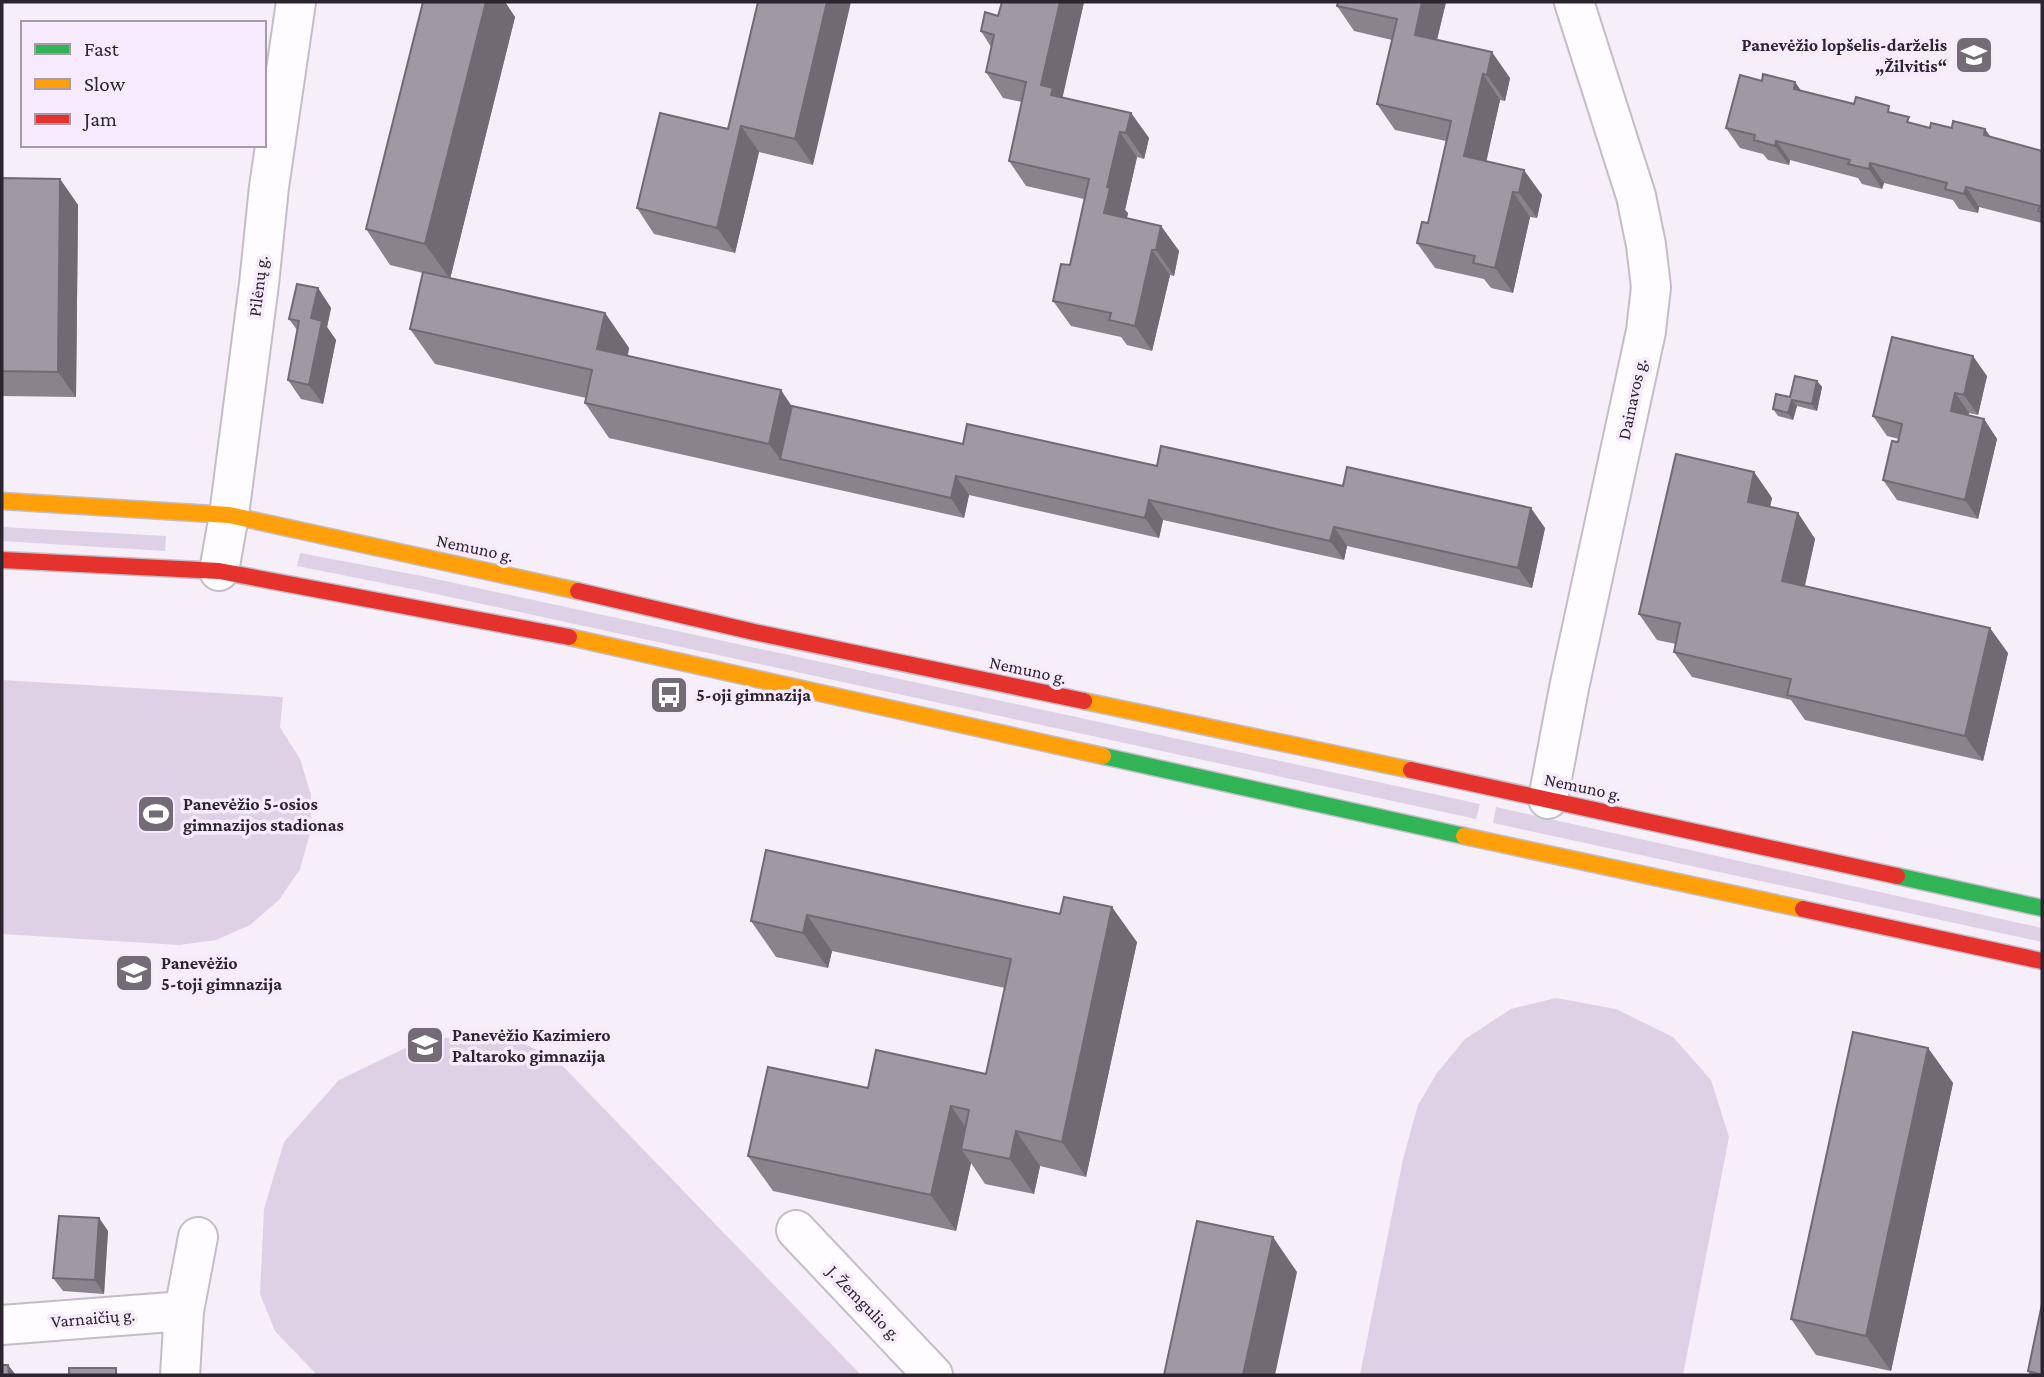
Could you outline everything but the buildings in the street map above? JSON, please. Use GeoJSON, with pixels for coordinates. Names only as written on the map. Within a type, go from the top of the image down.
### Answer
{"type":"FeatureCollection","features":[{"type":"Feature","properties":{"kind":"main road","name":"Nemuno g."},"geometry":{"type":"LineString","coordinates":[[2,501],[229,515],[484,569],[754,632],[1548,799],[2042,908]]}},
{"type":"Feature","properties":{"kind":"main road"},"geometry":{"type":"LineString","coordinates":[[2,560],[219,571],[560,635],[1481,840],[2042,961]]}},
{"type":"Feature","properties":{"kind":"street","name":"Pilėnų g."},"geometry":{"type":"LineString","coordinates":[[219,571],[229,515],[269,187],[296,2]]}},
{"type":"Feature","properties":{"kind":"street","name":"Dainavos g."},"geometry":{"type":"LineString","coordinates":[[1548,799],[1569,688],[1644,343],[1651,287],[1636,196],[1574,2]]}},
{"type":"Feature","properties":{"kind":"street","name":"J. Žemgulio g."},"geometry":{"type":"LineString","coordinates":[[796,1230],[933,1375]]}},
{"type":"Feature","properties":{"kind":"street"},"geometry":{"type":"LineString","coordinates":[[180,1375],[184,1311],[198,1237]]}},
{"type":"Feature","properties":{"kind":"street","name":"Varnaičių g."},"geometry":{"type":"LineString","coordinates":[[2,1325],[184,1311]]}},
{"type":"Feature","properties":{"kind":"shaded area"},"geometry":{"type":"Polygon","coordinates":[[[2,527],[166,536],[165,551],[2,541],[2,527]]]}},
{"type":"Feature","properties":{"kind":"shaded area"},"geometry":{"type":"Polygon","coordinates":[[[300,553],[422,576],[1480,804],[1476,819],[297,566],[300,553]]]}},
{"type":"Feature","properties":{"kind":"shaded area","name":"Panevėžio 5-osios gimnazijos stadionas"},"geometry":{"type":"Polygon","coordinates":[[[2,680],[283,697],[280,727],[300,759],[311,795],[310,833],[300,869],[279,900],[250,925],[216,940],[179,945],[2,934],[2,680]]]}},
{"type":"Feature","properties":{"kind":"shaded area"},"geometry":{"type":"Polygon","coordinates":[[[1496,807],[2042,928],[2042,942],[1493,823],[1496,807]]]}},
{"type":"Feature","properties":{"kind":"shaded area"},"geometry":{"type":"Polygon","coordinates":[[[1556,998],[1616,1009],[1673,1037],[1711,1080],[1729,1137],[1683,1375],[1360,1375],[1403,1159],[1418,1105],[1437,1073],[1465,1039],[1511,1009],[1556,998]]]}},
{"type":"Feature","properties":{"kind":"shaded area","name":"Panevėžio Kazimiero Paltaroko gimnazija"},"geometry":{"type":"Polygon","coordinates":[[[503,1035],[554,1057],[861,1375],[317,1375],[275,1331],[260,1294],[264,1209],[284,1142],[339,1080],[424,1039],[503,1035]]]}},
{"type":"Feature","properties":{"kind":"traffic: fast"},"geometry":{"type":"LineString","coordinates":[[1103,756],[1464,836]]}},
{"type":"Feature","properties":{"kind":"traffic: fast"},"geometry":{"type":"LineString","coordinates":[[1897,876],[2042,908]]}},
{"type":"Feature","properties":{"kind":"traffic: slow"},"geometry":{"type":"LineString","coordinates":[[2,501],[229,515],[578,591]]}},
{"type":"Feature","properties":{"kind":"traffic: slow"},"geometry":{"type":"LineString","coordinates":[[569,637],[1103,756]]}},
{"type":"Feature","properties":{"kind":"traffic: slow"},"geometry":{"type":"LineString","coordinates":[[1084,701],[1411,770]]}},
{"type":"Feature","properties":{"kind":"traffic: slow"},"geometry":{"type":"LineString","coordinates":[[1464,836],[1803,909]]}},
{"type":"Feature","properties":{"kind":"traffic: jam"},"geometry":{"type":"LineString","coordinates":[[2,560],[219,571],[569,637]]}},
{"type":"Feature","properties":{"kind":"traffic: jam"},"geometry":{"type":"LineString","coordinates":[[578,591],[754,632],[1084,701]]}},
{"type":"Feature","properties":{"kind":"traffic: jam"},"geometry":{"type":"LineString","coordinates":[[1411,770],[1897,876]]}},
{"type":"Feature","properties":{"kind":"traffic: jam"},"geometry":{"type":"LineString","coordinates":[[1803,909],[2042,961]]}},
{"type":"Feature","properties":{"kind":"place","name":"Panevėžio lopšelis-darželis „Žilvitis“"},"geometry":{"type":"Point","coordinates":[1974,55]}},
{"type":"Feature","properties":{"kind":"place","name":"5-oji gimnazija"},"geometry":{"type":"Point","coordinates":[669,695]}},
{"type":"Feature","properties":{"kind":"place","name":"Panevėžio 5-osios gimnazijos stadionas"},"geometry":{"type":"Point","coordinates":[156,814]}},
{"type":"Feature","properties":{"kind":"place","name":"Panevėžio 5-toji gimnazija"},"geometry":{"type":"Point","coordinates":[134,973]}},
{"type":"Feature","properties":{"kind":"place","name":"Panevėžio Kazimiero Paltaroko gimnazija"},"geometry":{"type":"Point","coordinates":[425,1045]}}]}
